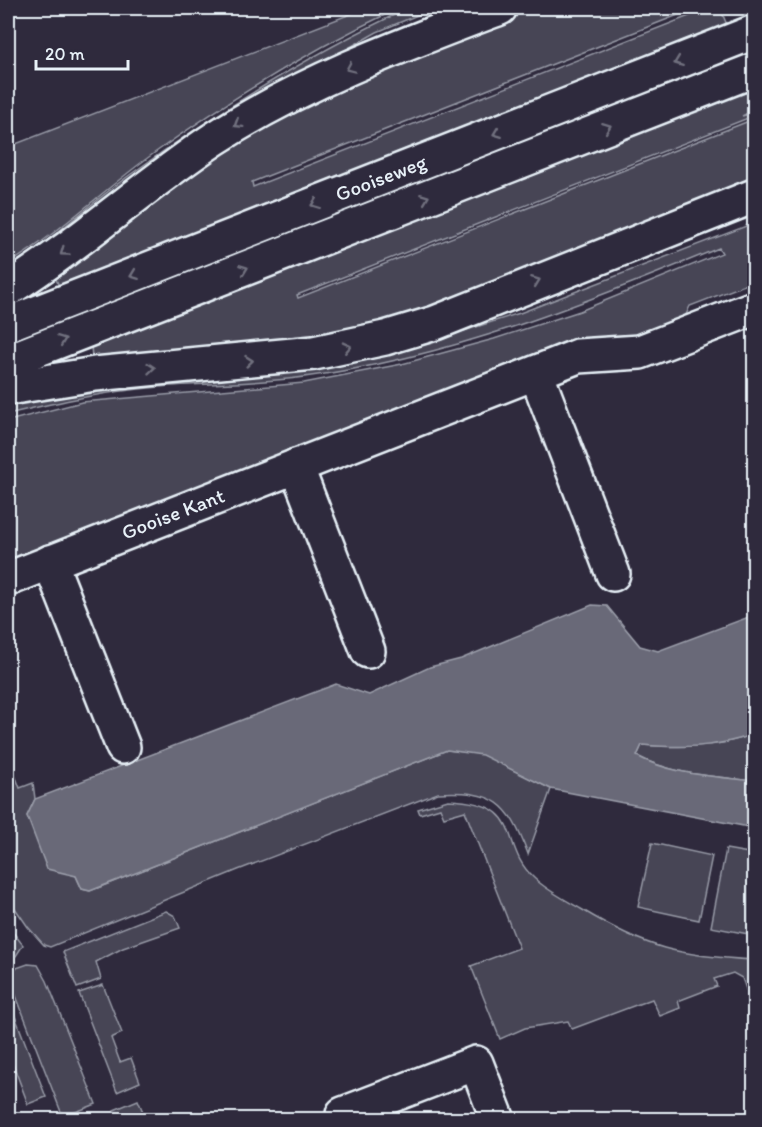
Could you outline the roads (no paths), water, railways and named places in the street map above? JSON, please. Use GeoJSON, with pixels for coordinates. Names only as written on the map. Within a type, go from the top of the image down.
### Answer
{"type":"FeatureCollection","features":[{"type":"Feature","properties":{"kind":"main road"},"geometry":{"type":"LineString","coordinates":[[8,289],[57,257],[172,169],[251,116],[348,69],[500,8]]}},
{"type":"Feature","properties":{"kind":"main road","name":"Gooiseweg"},"geometry":{"type":"LineString","coordinates":[[8,324],[744,36]]}},
{"type":"Feature","properties":{"kind":"main road","name":"Gooiseweg"},"geometry":{"type":"LineString","coordinates":[[8,361],[750,71]]}},
{"type":"Feature","properties":{"kind":"main road"},"geometry":{"type":"LineString","coordinates":[[8,388],[94,374],[314,353],[385,338],[435,323],[754,196]]}},
{"type":"Feature","properties":{"kind":"main road"},"geometry":{"type":"LineString","coordinates":[[709,214],[754,215]]}},
{"type":"Feature","properties":{"kind":"main road","name":"Gooise Kant"},"geometry":{"type":"LineString","coordinates":[[8,579],[578,356],[640,352],[754,308]]}},
{"type":"Feature","properties":{"kind":"main road"},"geometry":{"type":"LineString","coordinates":[[536,373],[613,574]]}},
{"type":"Feature","properties":{"kind":"main road"},"geometry":{"type":"LineString","coordinates":[[296,466],[368,651]]}},
{"type":"Feature","properties":{"kind":"main road"},"geometry":{"type":"LineString","coordinates":[[50,562],[123,747]]}},
{"type":"Feature","properties":{"kind":"main road"},"geometry":{"type":"LineString","coordinates":[[345,1119],[343,1114],[476,1063],[498,1119]]}},
{"type":"Feature","properties":{"kind":"water"},"geometry":{"type":"Polygon","coordinates":[[[592,605],[607,606],[640,646],[658,651],[754,615],[754,734],[727,742],[699,746],[642,745],[637,756],[679,771],[754,781],[754,828],[551,789],[482,755],[447,750],[90,891],[82,889],[76,876],[47,869],[27,816],[35,799],[336,684],[369,695],[430,667],[461,659],[592,605]]]}}]}
